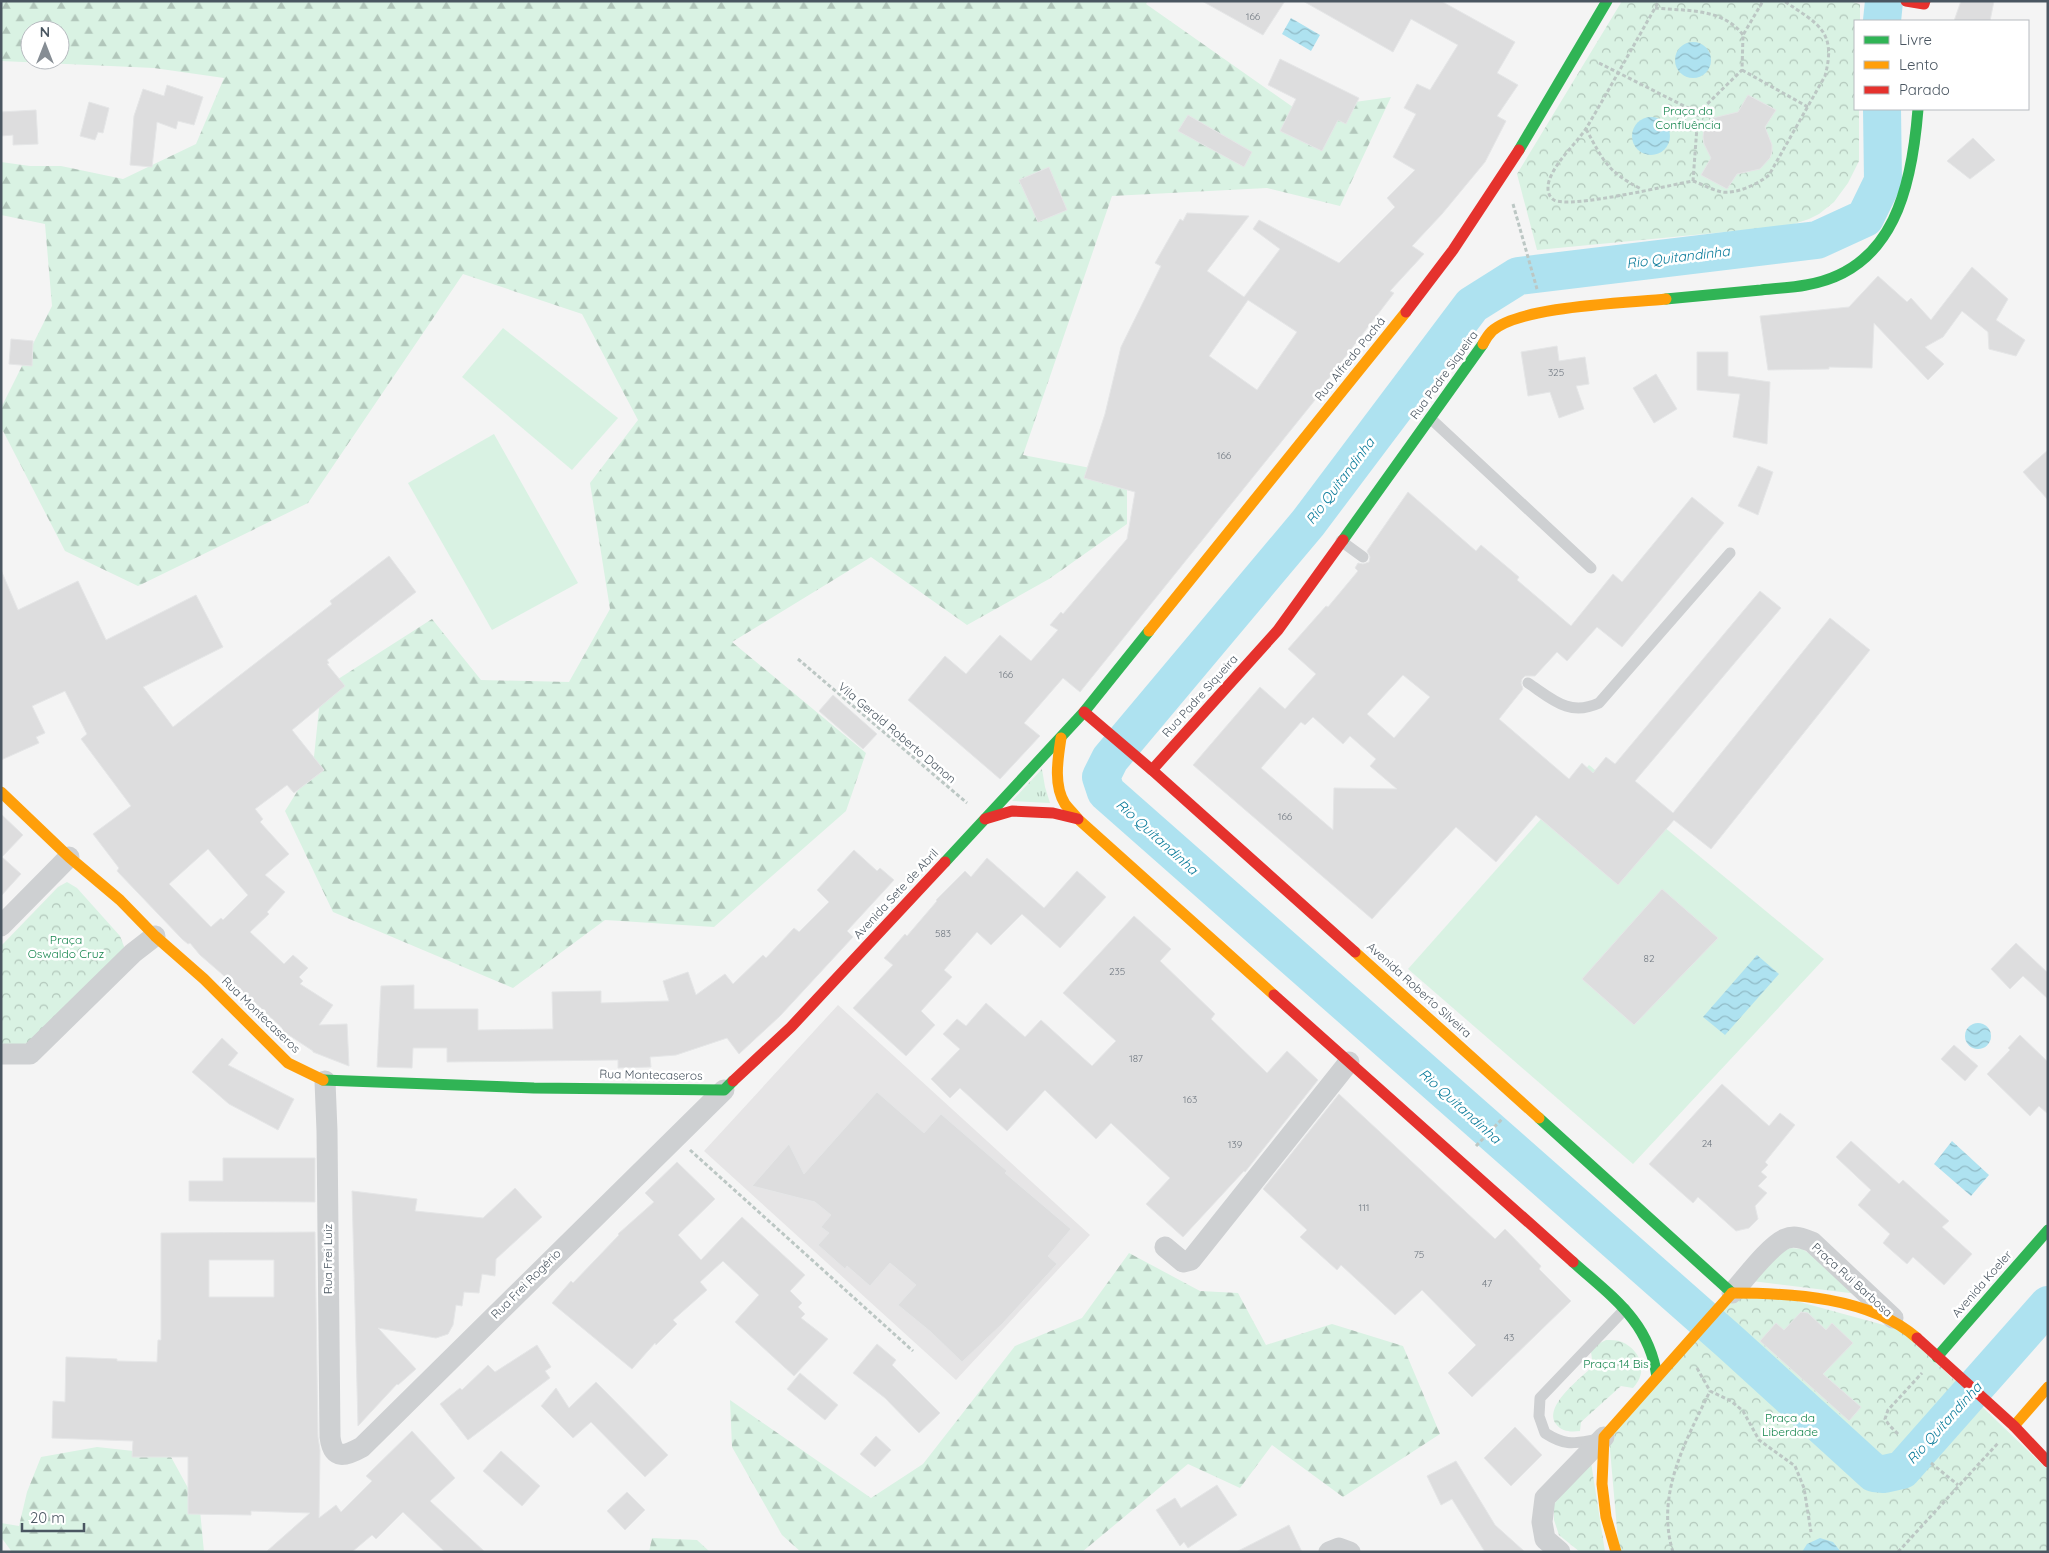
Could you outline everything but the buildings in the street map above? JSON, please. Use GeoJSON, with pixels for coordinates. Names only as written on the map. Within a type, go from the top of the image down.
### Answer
{"type":"FeatureCollection","features":[{"type":"Feature","properties":{"kind":"main road","name":"Rua Alfredo Pachá"},"geometry":{"type":"LineString","coordinates":[[1084,712],[1429,284],[1469,229],[1505,174],[1607,1]]}},
{"type":"Feature","properties":{"kind":"main road"},"geometry":{"type":"LineString","coordinates":[[1906,1],[1924,6]]}},
{"type":"Feature","properties":{"kind":"main road","name":"Rua Padre Siqueira"},"geometry":{"type":"LineString","coordinates":[[1149,768],[1278,630],[1492,331],[1510,320],[1543,312],[1808,285],[1842,273],[1868,254],[1890,229],[1902,204],[1915,150],[1918,110]]}},
{"type":"Feature","properties":{"kind":"main road","name":"Avenida Roberto Silveira"},"geometry":{"type":"LineString","coordinates":[[1084,712],[1520,1100],[1732,1293]]}},
{"type":"Feature","properties":{"kind":"main road","name":"Avenida Sete de Abril"},"geometry":{"type":"LineString","coordinates":[[724,1090],[791,1027],[1084,712]]}},
{"type":"Feature","properties":{"kind":"main road"},"geometry":{"type":"LineString","coordinates":[[1061,738],[1058,762],[1059,786],[1064,803],[1078,819],[1625,1309],[1647,1337],[1654,1355],[1657,1377]]}},
{"type":"Feature","properties":{"kind":"main road","name":"Rua Montecaseros"},"geometry":{"type":"LineString","coordinates":[[1,792],[204,979],[288,1063],[325,1081],[534,1088],[724,1090]]}},
{"type":"Feature","properties":{"kind":"main road"},"geometry":{"type":"LineString","coordinates":[[985,819],[1012,811],[1054,813],[1078,819]]}},
{"type":"Feature","properties":{"kind":"main road","name":"Avenida Koeler"},"geometry":{"type":"LineString","coordinates":[[1938,1357],[2048,1230]]}},
{"type":"Feature","properties":{"kind":"main road"},"geometry":{"type":"LineString","coordinates":[[1616,1552],[1605,1509],[1602,1484],[1604,1438],[1732,1293],[1778,1293],[1830,1300],[1855,1306],[1903,1326],[2014,1426],[2047,1460]]}},
{"type":"Feature","properties":{"kind":"main road"},"geometry":{"type":"LineString","coordinates":[[2014,1426],[2048,1388]]}},
{"type":"Feature","properties":{"kind":"street"},"geometry":{"type":"LineString","coordinates":[[1,926],[70,857]]}},
{"type":"Feature","properties":{"kind":"street"},"geometry":{"type":"LineString","coordinates":[[1,1054],[30,1054],[133,953],[156,936]]}},
{"type":"Feature","properties":{"kind":"street"},"geometry":{"type":"LineString","coordinates":[[1165,1247],[1183,1262],[1191,1260],[1349,1062]]}},
{"type":"Feature","properties":{"kind":"street","name":"Rua Frei Luiz"},"geometry":{"type":"LineString","coordinates":[[325,1081],[330,1438]]}},
{"type":"Feature","properties":{"kind":"street","name":"Rua Frei Rogério"},"geometry":{"type":"LineString","coordinates":[[330,1438],[331,1448],[335,1453],[342,1455],[350,1454],[362,1447],[674,1137],[724,1090]]}},
{"type":"Feature","properties":{"kind":"street","name":"Praça Rui Barbosa"},"geometry":{"type":"LineString","coordinates":[[1732,1293],[1775,1246],[1786,1238],[1801,1238],[1812,1242],[1903,1326]]}},
{"type":"Feature","properties":{"kind":"street"},"geometry":{"type":"LineString","coordinates":[[1560,1552],[1545,1539],[1542,1522],[1545,1498],[1604,1438]]}},
{"type":"Feature","properties":{"kind":"street"},"geometry":{"type":"LineString","coordinates":[[1330,1552],[1339,1548],[1350,1552]]}},
{"type":"Feature","properties":{"kind":"lane"},"geometry":{"type":"LineString","coordinates":[[1430,418],[1591,568]]}},
{"type":"Feature","properties":{"kind":"lane"},"geometry":{"type":"LineString","coordinates":[[1341,542],[1362,557]]}},
{"type":"Feature","properties":{"kind":"lane"},"geometry":{"type":"LineString","coordinates":[[1528,683],[1558,703],[1572,709],[1587,709],[1599,703],[1730,553]]}},
{"type":"Feature","properties":{"kind":"lane"},"geometry":{"type":"LineString","coordinates":[[1604,1438],[1560,1443],[1552,1438],[1545,1433],[1539,1416],[1540,1398],[1625,1309]]}},
{"type":"Feature","properties":{"kind":"path"},"geometry":{"type":"LineString","coordinates":[[1659,1],[1586,129],[1551,176],[1549,194],[1553,199],[1560,202],[1585,201],[1693,180],[1724,192],[1731,192],[1761,181],[1769,175],[1825,76],[1830,60],[1830,46],[1825,34],[1814,21],[1784,1]]}},
{"type":"Feature","properties":{"kind":"path"},"geometry":{"type":"LineString","coordinates":[[1693,180],[1698,113],[1742,70],[1743,35],[1763,1]]}},
{"type":"Feature","properties":{"kind":"path"},"geometry":{"type":"LineString","coordinates":[[1655,8],[1710,13],[1725,18],[1736,25],[1743,35]]}},
{"type":"Feature","properties":{"kind":"path"},"geometry":{"type":"LineString","coordinates":[[1578,52],[1698,113]]}},
{"type":"Feature","properties":{"kind":"path"},"geometry":{"type":"LineString","coordinates":[[1742,70],[1808,107]]}},
{"type":"Feature","properties":{"kind":"path"},"geometry":{"type":"LineString","coordinates":[[1586,129],[1604,162],[1612,172],[1641,190]]}},
{"type":"Feature","properties":{"kind":"path"},"geometry":{"type":"LineString","coordinates":[[1522,236],[1543,312]]}},
{"type":"Feature","properties":{"kind":"path","name":"Vila Gerald Roberto Danon"},"geometry":{"type":"LineString","coordinates":[[798,660],[985,819]]}},
{"type":"Feature","properties":{"kind":"path"},"geometry":{"type":"LineString","coordinates":[[1460,1162],[1520,1100]]}},
{"type":"Feature","properties":{"kind":"path"},"geometry":{"type":"LineString","coordinates":[[674,1137],[913,1350]]}},
{"type":"Feature","properties":{"kind":"path"},"geometry":{"type":"LineString","coordinates":[[1694,1363],[1710,1391],[1731,1401],[1743,1411],[1760,1440],[1796,1466],[1804,1488],[1811,1532]]}},
{"type":"Feature","properties":{"kind":"path"},"geometry":{"type":"LineString","coordinates":[[1898,1434],[1888,1425],[1885,1419],[1888,1410],[1926,1370]]}},
{"type":"Feature","properties":{"kind":"path"},"geometry":{"type":"LineString","coordinates":[[1673,1552],[1669,1540],[1666,1510],[1673,1474],[1687,1438],[1710,1391]]}},
{"type":"Feature","properties":{"kind":"path"},"geometry":{"type":"LineString","coordinates":[[1898,1552],[2001,1439]]}},
{"type":"Feature","properties":{"kind":"path"},"geometry":{"type":"LineString","coordinates":[[1931,1463],[1958,1485]]}},
{"type":"Feature","properties":{"kind":"shaded area"},"geometry":{"type":"Polygon","coordinates":[[[838,1005],[1090,1235],[956,1380],[704,1151],[838,1005]]]}},
{"type":"Feature","properties":{"kind":"green space"},"geometry":{"type":"Polygon","coordinates":[[[1,1],[1148,1],[1146,4],[1297,110],[1391,97],[1340,206],[1267,188],[1112,196],[1023,455],[1127,475],[1127,524],[1049,579],[967,625],[871,557],[732,642],[866,753],[846,811],[714,927],[605,920],[513,988],[333,912],[285,811],[313,766],[321,690],[432,619],[481,680],[569,682],[610,609],[590,483],[638,420],[582,314],[463,274],[308,503],[138,586],[65,551],[1,427],[1,408],[52,306],[45,224],[1,215],[1,162],[30,166],[61,166],[123,179],[196,144],[224,78],[154,68],[70,64],[70,20],[20,20],[20,62],[1,61],[1,1]]]}},
{"type":"Feature","properties":{"kind":"green space","name":"Praça da Confluência"},"geometry":{"type":"Polygon","coordinates":[[[1622,1],[1850,1],[1860,4],[1860,20],[1854,20],[1854,110],[1859,110],[1859,161],[1848,183],[1834,202],[1809,219],[1788,226],[1537,250],[1517,174],[1622,1]]]}},
{"type":"Feature","properties":{"kind":"green space"},"geometry":{"type":"Polygon","coordinates":[[[503,328],[618,418],[572,470],[462,377],[503,328]]]}},
{"type":"Feature","properties":{"kind":"green space"},"geometry":{"type":"Polygon","coordinates":[[[494,434],[578,583],[492,630],[408,483],[494,434]]]}},
{"type":"Feature","properties":{"kind":"green space"},"geometry":{"type":"Polygon","coordinates":[[[1589,765],[1824,959],[1633,1164],[1408,969],[1589,765]]]}},
{"type":"Feature","properties":{"kind":"green space"},"geometry":{"type":"Polygon","coordinates":[[[1042,769],[1050,803],[1012,801],[1042,769]]]}},
{"type":"Feature","properties":{"kind":"green space","name":"Praça Oswaldo Cruz"},"geometry":{"type":"Polygon","coordinates":[[[67,882],[77,888],[120,936],[125,949],[29,1043],[4,1048],[1,1046],[1,946],[58,887],[67,882]]]}},
{"type":"Feature","properties":{"kind":"green space"},"geometry":{"type":"Polygon","coordinates":[[[1791,1248],[1802,1249],[1814,1256],[1858,1294],[1752,1281],[1777,1253],[1791,1248]]]}},
{"type":"Feature","properties":{"kind":"green space"},"geometry":{"type":"Polygon","coordinates":[[[1129,1253],[1200,1291],[1238,1293],[1266,1345],[1332,1324],[1403,1346],[1440,1434],[1343,1497],[1272,1445],[1240,1488],[1188,1464],[1082,1552],[801,1552],[782,1535],[732,1447],[730,1400],[871,1498],[923,1464],[1015,1346],[1082,1318],[1129,1253]]]}},
{"type":"Feature","properties":{"kind":"green space","name":"Praça da Liberdade"},"geometry":{"type":"Polygon","coordinates":[[[1774,1295],[1902,1330],[2048,1470],[2048,1552],[1619,1552],[1609,1438],[1734,1296],[1774,1295]]]}},
{"type":"Feature","properties":{"kind":"green space","name":"Praça 14 Bis"},"geometry":{"type":"Polygon","coordinates":[[[1606,1340],[1622,1342],[1634,1351],[1641,1363],[1638,1382],[1633,1388],[1621,1386],[1581,1422],[1580,1431],[1561,1429],[1553,1417],[1559,1401],[1593,1366],[1591,1352],[1596,1345],[1606,1340]]]}},
{"type":"Feature","properties":{"kind":"green space"},"geometry":{"type":"Polygon","coordinates":[[[97,1447],[170,1455],[200,1510],[204,1552],[12,1552],[1,1537],[1,1523],[19,1526],[27,1492],[41,1457],[97,1447]]]}},
{"type":"Feature","properties":{"kind":"green space"},"geometry":{"type":"Polygon","coordinates":[[[1591,1462],[1605,1552],[1580,1552],[1559,1535],[1554,1520],[1554,1504],[1591,1462]]]}},
{"type":"Feature","properties":{"kind":"green space"},"geometry":{"type":"Polygon","coordinates":[[[652,1538],[697,1540],[710,1552],[649,1552],[652,1538]]]}},
{"type":"Feature","properties":{"kind":"water"},"geometry":{"type":"Polygon","coordinates":[[[1291,18],[1320,35],[1311,51],[1282,34],[1291,18]]]}},
{"type":"Feature","properties":{"kind":"water"},"geometry":{"type":"Polygon","coordinates":[[[1693,42],[1700,43],[1706,47],[1710,53],[1710,67],[1706,73],[1700,77],[1693,78],[1686,77],[1680,73],[1676,67],[1675,60],[1676,53],[1680,47],[1686,43],[1693,42]]]}},
{"type":"Feature","properties":{"kind":"water"},"geometry":{"type":"Polygon","coordinates":[[[1651,117],[1664,123],[1670,136],[1664,149],[1651,155],[1638,149],[1632,136],[1638,123],[1651,117]]]}},
{"type":"Feature","properties":{"kind":"water"},"geometry":{"type":"Polygon","coordinates":[[[1757,955],[1779,974],[1725,1035],[1703,1017],[1757,955]]]}},
{"type":"Feature","properties":{"kind":"water"},"geometry":{"type":"Polygon","coordinates":[[[1978,1023],[1987,1027],[1991,1036],[1987,1045],[1978,1049],[1969,1045],[1965,1036],[1969,1027],[1978,1023]]]}},
{"type":"Feature","properties":{"kind":"water"},"geometry":{"type":"Polygon","coordinates":[[[1952,1141],[1989,1175],[1971,1196],[1934,1164],[1952,1141]]]}},
{"type":"Feature","properties":{"kind":"water"},"geometry":{"type":"Polygon","coordinates":[[[1820,1538],[1833,1542],[1841,1552],[1802,1552],[1807,1544],[1820,1538]]]}},
{"type":"Feature","properties":{"kind":"waterway","name":"Rio Quitandinha"},"geometry":{"type":"LineString","coordinates":[[1882,20],[1884,1]]}},
{"type":"Feature","properties":{"kind":"waterway","name":"Rio Quitandinha"},"geometry":{"type":"LineString","coordinates":[[1882,110],[1883,181],[1865,218],[1817,240],[1518,276],[1472,305],[1308,523],[1110,759],[1101,777],[1106,792],[1730,1342],[1874,1473],[1884,1474],[1902,1470],[2048,1305]]}},
{"type":"Feature","properties":{"kind":"traffic: fast"},"geometry":{"type":"LineString","coordinates":[[1519,150],[1607,1]]}},
{"type":"Feature","properties":{"kind":"traffic: fast"},"geometry":{"type":"LineString","coordinates":[[1666,299],[1806,285],[1836,276],[1860,262],[1879,243],[1893,220],[1903,194],[1915,138],[1918,110]]}},
{"type":"Feature","properties":{"kind":"traffic: fast"},"geometry":{"type":"LineString","coordinates":[[1343,540],[1483,344]]}},
{"type":"Feature","properties":{"kind":"traffic: fast"},"geometry":{"type":"LineString","coordinates":[[945,862],[1084,712],[1149,631]]}},
{"type":"Feature","properties":{"kind":"traffic: fast"},"geometry":{"type":"LineString","coordinates":[[323,1080],[534,1088],[724,1090],[733,1081]]}},
{"type":"Feature","properties":{"kind":"traffic: fast"},"geometry":{"type":"LineString","coordinates":[[1539,1118],[1732,1293]]}},
{"type":"Feature","properties":{"kind":"traffic: fast"},"geometry":{"type":"LineString","coordinates":[[1937,1357],[2048,1230]]}},
{"type":"Feature","properties":{"kind":"traffic: fast"},"geometry":{"type":"LineString","coordinates":[[1573,1262],[1615,1299],[1637,1325],[1653,1357],[1657,1377]]}},
{"type":"Feature","properties":{"kind":"traffic: slow"},"geometry":{"type":"LineString","coordinates":[[1483,344],[1492,331],[1525,316],[1574,307],[1666,299]]}},
{"type":"Feature","properties":{"kind":"traffic: slow"},"geometry":{"type":"LineString","coordinates":[[1149,631],[1406,312]]}},
{"type":"Feature","properties":{"kind":"traffic: slow"},"geometry":{"type":"LineString","coordinates":[[1061,738],[1058,780],[1061,797],[1065,804],[1078,819],[1274,995]]}},
{"type":"Feature","properties":{"kind":"traffic: slow"},"geometry":{"type":"LineString","coordinates":[[1,792],[69,857],[120,900],[155,936],[204,979],[288,1063],[323,1080]]}},
{"type":"Feature","properties":{"kind":"traffic: slow"},"geometry":{"type":"LineString","coordinates":[[1355,952],[1539,1118]]}},
{"type":"Feature","properties":{"kind":"traffic: slow"},"geometry":{"type":"LineString","coordinates":[[1732,1293],[1779,1294],[1829,1300],[1877,1314],[1898,1324],[1917,1338]]}},
{"type":"Feature","properties":{"kind":"traffic: slow"},"geometry":{"type":"LineString","coordinates":[[1616,1552],[1606,1517],[1602,1484],[1604,1437],[1732,1293]]}},
{"type":"Feature","properties":{"kind":"traffic: slow"},"geometry":{"type":"LineString","coordinates":[[2014,1426],[2048,1387]]}},
{"type":"Feature","properties":{"kind":"traffic: jam"},"geometry":{"type":"LineString","coordinates":[[1906,1],[1924,4],[1925,1]]}},
{"type":"Feature","properties":{"kind":"traffic: jam"},"geometry":{"type":"LineString","coordinates":[[1406,312],[1453,250],[1519,150]]}},
{"type":"Feature","properties":{"kind":"traffic: jam"},"geometry":{"type":"LineString","coordinates":[[1152,770],[1278,630],[1343,540]]}},
{"type":"Feature","properties":{"kind":"traffic: jam"},"geometry":{"type":"LineString","coordinates":[[1084,712],[1152,770],[1355,952]]}},
{"type":"Feature","properties":{"kind":"traffic: jam"},"geometry":{"type":"LineString","coordinates":[[985,819],[1012,811],[1053,813],[1078,819]]}},
{"type":"Feature","properties":{"kind":"traffic: jam"},"geometry":{"type":"LineString","coordinates":[[733,1081],[791,1027],[945,862]]}},
{"type":"Feature","properties":{"kind":"traffic: jam"},"geometry":{"type":"LineString","coordinates":[[1274,995],[1573,1262]]}},
{"type":"Feature","properties":{"kind":"traffic: jam"},"geometry":{"type":"LineString","coordinates":[[1917,1338],[2014,1426],[2048,1462]]}}]}
